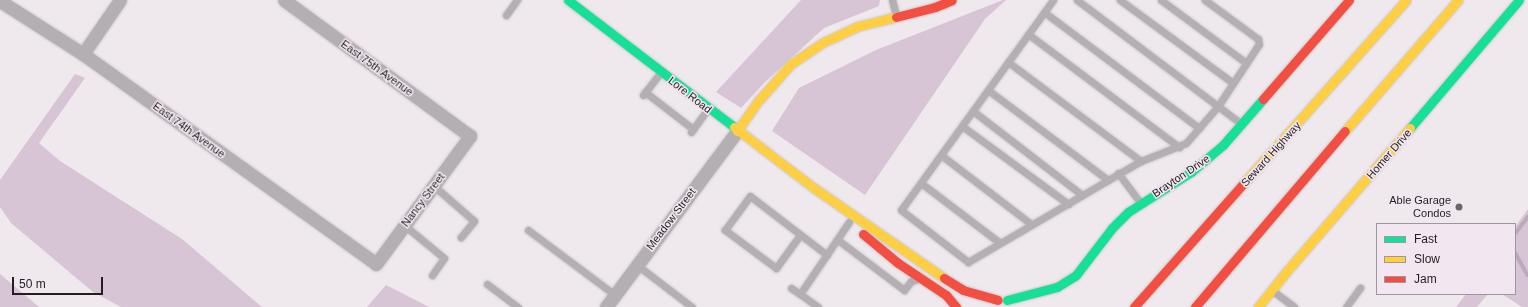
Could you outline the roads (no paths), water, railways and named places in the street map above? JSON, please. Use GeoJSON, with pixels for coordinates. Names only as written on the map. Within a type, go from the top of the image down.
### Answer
{"type":"FeatureCollection","features":[{"type":"Feature","properties":{"kind":"main road","name":"Lore Road"},"geometry":{"type":"LineString","coordinates":[[568,0],[708,109],[814,188],[950,282],[963,290],[1026,306]]}},
{"type":"Feature","properties":{"kind":"main road"},"geometry":{"type":"LineString","coordinates":[[737,131],[760,100],[791,64],[824,42],[859,26],[934,7],[952,0]]}},
{"type":"Feature","properties":{"kind":"main road","name":"Brayton Drive"},"geometry":{"type":"LineString","coordinates":[[982,307],[987,303],[1057,287],[1070,280],[1080,270],[1112,228],[1140,203],[1199,166],[1223,145],[1349,0]]}},
{"type":"Feature","properties":{"kind":"main road"},"geometry":{"type":"LineString","coordinates":[[1345,71],[1399,0]]}},
{"type":"Feature","properties":{"kind":"main road","name":"Seward Highway"},"geometry":{"type":"LineString","coordinates":[[1134,307],[1345,71],[1406,0]]}},
{"type":"Feature","properties":{"kind":"main road"},"geometry":{"type":"LineString","coordinates":[[1195,307],[1458,0]]}},
{"type":"Feature","properties":{"kind":"main road","name":"Homer Drive"},"geometry":{"type":"LineString","coordinates":[[1258,307],[1519,0]]}},
{"type":"Feature","properties":{"kind":"main road","name":"Lore Road"},"geometry":{"type":"LineString","coordinates":[[814,188],[849,222],[898,263],[946,295],[956,307]]}},
{"type":"Feature","properties":{"kind":"street"},"geometry":{"type":"LineString","coordinates":[[83,54],[120,0]]}},
{"type":"Feature","properties":{"kind":"street","name":"East 75th Avenue"},"geometry":{"type":"LineString","coordinates":[[284,0],[470,136]]}},
{"type":"Feature","properties":{"kind":"street","name":"East 74th Avenue"},"geometry":{"type":"LineString","coordinates":[[0,1],[83,54],[376,264]]}},
{"type":"Feature","properties":{"kind":"street","name":"Meadow Street"},"geometry":{"type":"LineString","coordinates":[[606,307],[737,131]]}},
{"type":"Feature","properties":{"kind":"street","name":"Nancy Street"},"geometry":{"type":"LineString","coordinates":[[376,264],[470,136]]}},
{"type":"Feature","properties":{"kind":"lane"},"geometry":{"type":"LineString","coordinates":[[506,15],[517,0]]}},
{"type":"Feature","properties":{"kind":"lane"},"geometry":{"type":"LineString","coordinates":[[892,0],[896,16]]}},
{"type":"Feature","properties":{"kind":"lane"},"geometry":{"type":"LineString","coordinates":[[1053,0],[901,210],[968,262],[1118,173],[1141,161],[1186,143],[1218,106],[1259,44],[1258,39],[1205,0]]}},
{"type":"Feature","properties":{"kind":"lane"},"geometry":{"type":"LineString","coordinates":[[1078,0],[1242,124]]}},
{"type":"Feature","properties":{"kind":"lane"},"geometry":{"type":"LineString","coordinates":[[1120,0],[1233,83]]}},
{"type":"Feature","properties":{"kind":"lane"},"geometry":{"type":"LineString","coordinates":[[1161,0],[1246,64]]}},
{"type":"Feature","properties":{"kind":"lane"},"geometry":{"type":"LineString","coordinates":[[1044,12],[1199,128]]}},
{"type":"Feature","properties":{"kind":"lane"},"geometry":{"type":"LineString","coordinates":[[1028,34],[1179,147]]}},
{"type":"Feature","properties":{"kind":"lane"},"geometry":{"type":"LineString","coordinates":[[1008,62],[1141,161]]}},
{"type":"Feature","properties":{"kind":"lane"},"geometry":{"type":"LineString","coordinates":[[661,72],[644,93],[692,130],[708,109]]}},
{"type":"Feature","properties":{"kind":"lane"},"geometry":{"type":"LineString","coordinates":[[988,90],[1108,180]]}},
{"type":"Feature","properties":{"kind":"lane"},"geometry":{"type":"LineString","coordinates":[[973,111],[1082,195]]}},
{"type":"Feature","properties":{"kind":"lane"},"geometry":{"type":"LineString","coordinates":[[962,126],[1068,204]]}},
{"type":"Feature","properties":{"kind":"lane"},"geometry":{"type":"LineString","coordinates":[[941,155],[1031,224]]}},
{"type":"Feature","properties":{"kind":"lane"},"geometry":{"type":"LineString","coordinates":[[1118,173],[1140,203]]}},
{"type":"Feature","properties":{"kind":"lane"},"geometry":{"type":"LineString","coordinates":[[921,183],[1000,243]]}},
{"type":"Feature","properties":{"kind":"lane"},"geometry":{"type":"LineString","coordinates":[[434,186],[474,221],[461,237]]}},
{"type":"Feature","properties":{"kind":"lane"},"geometry":{"type":"LineString","coordinates":[[800,235],[776,268],[725,230],[750,196],[827,255]]}},
{"type":"Feature","properties":{"kind":"lane"},"geometry":{"type":"LineString","coordinates":[[800,294],[849,222]]}},
{"type":"Feature","properties":{"kind":"lane"},"geometry":{"type":"LineString","coordinates":[[404,225],[444,258],[432,275]]}},
{"type":"Feature","properties":{"kind":"lane"},"geometry":{"type":"LineString","coordinates":[[528,230],[615,295]]}},
{"type":"Feature","properties":{"kind":"lane"},"geometry":{"type":"LineString","coordinates":[[838,240],[904,290],[911,281],[920,278]]}},
{"type":"Feature","properties":{"kind":"lane"},"geometry":{"type":"LineString","coordinates":[[637,265],[692,307]]}},
{"type":"Feature","properties":{"kind":"lane"},"geometry":{"type":"LineString","coordinates":[[487,284],[518,307]]}},
{"type":"Feature","properties":{"kind":"lane"},"geometry":{"type":"LineString","coordinates":[[791,288],[818,307]]}},
{"type":"Feature","properties":{"kind":"lane"},"geometry":{"type":"LineString","coordinates":[[1346,307],[1360,288]]}},
{"type":"Feature","properties":{"kind":"lane"},"geometry":{"type":"LineString","coordinates":[[1271,290],[1294,307]]}},
{"type":"Feature","properties":{"kind":"waterway"},"geometry":{"type":"LineString","coordinates":[[1516,233],[1528,217]]}},
{"type":"Feature","properties":{"kind":"waterway"},"geometry":{"type":"LineString","coordinates":[[1516,254],[1528,275]]}},
{"type":"Feature","properties":{"kind":"place","name":"Able Garage Condos"},"geometry":{"type":"Point","coordinates":[1459,207]}}]}
